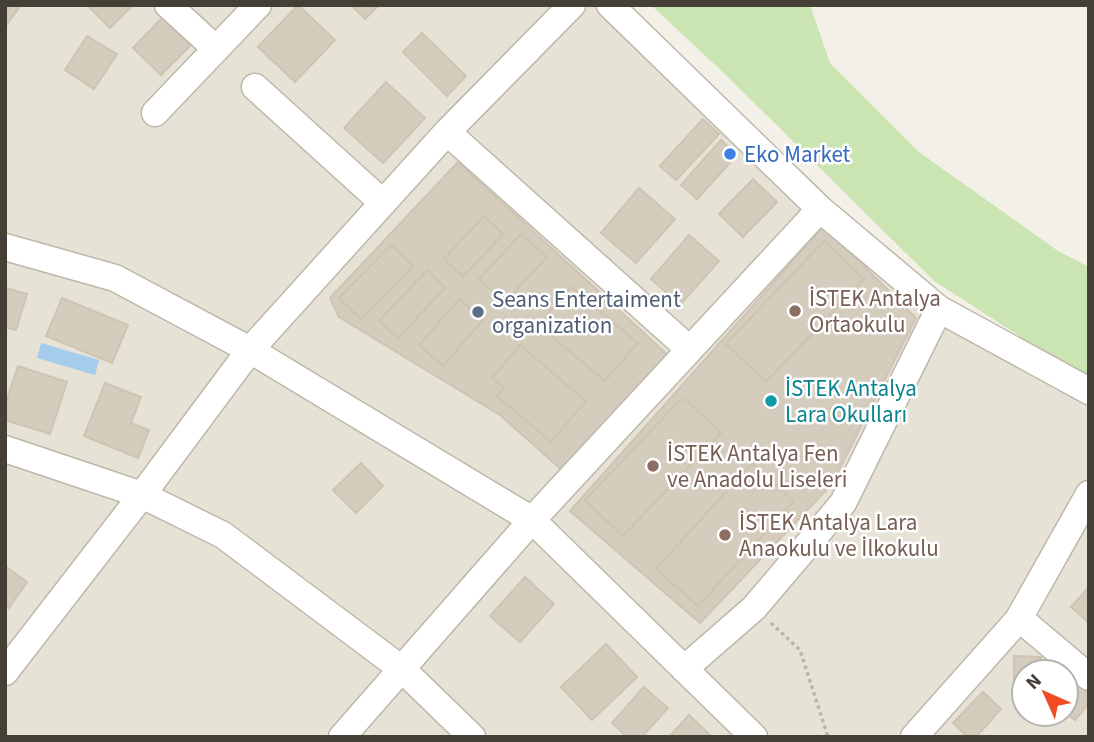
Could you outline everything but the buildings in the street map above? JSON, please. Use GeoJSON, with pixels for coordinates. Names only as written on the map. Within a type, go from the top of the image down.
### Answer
{"type":"FeatureCollection","features":[{"type":"Feature","properties":{"kind":"street"},"geometry":{"type":"LineString","coordinates":[[169,5],[216,50]]}},
{"type":"Feature","properties":{"kind":"street"},"geometry":{"type":"LineString","coordinates":[[155,113],[258,5]]}},
{"type":"Feature","properties":{"kind":"street"},"geometry":{"type":"LineString","coordinates":[[5,672],[250,350],[447,132],[572,5]]}},
{"type":"Feature","properties":{"kind":"street"},"geometry":{"type":"LineString","coordinates":[[610,5],[820,209],[939,309],[1089,391]]}},
{"type":"Feature","properties":{"kind":"street"},"geometry":{"type":"LineString","coordinates":[[255,87],[383,203]]}},
{"type":"Feature","properties":{"kind":"street"},"geometry":{"type":"LineString","coordinates":[[447,132],[689,349]]}},
{"type":"Feature","properties":{"kind":"street"},"geometry":{"type":"LineString","coordinates":[[342,737],[532,520],[820,209]]}},
{"type":"Feature","properties":{"kind":"street"},"geometry":{"type":"LineString","coordinates":[[5,247],[115,278],[250,350],[532,520],[754,737]]}},
{"type":"Feature","properties":{"kind":"street"},"geometry":{"type":"LineString","coordinates":[[684,669],[754,608],[843,503],[939,309]]}},
{"type":"Feature","properties":{"kind":"street"},"geometry":{"type":"LineString","coordinates":[[5,449],[142,495],[223,535],[403,670],[472,737]]}},
{"type":"Feature","properties":{"kind":"street"},"geometry":{"type":"LineString","coordinates":[[914,737],[1019,618],[1089,494]]}},
{"type":"Feature","properties":{"kind":"street"},"geometry":{"type":"LineString","coordinates":[[1019,618],[1089,677]]}},
{"type":"Feature","properties":{"kind":"path"},"geometry":{"type":"LineString","coordinates":[[754,608],[800,650],[828,737]]}},
{"type":"Feature","properties":{"kind":"shaded area"},"geometry":{"type":"Polygon","coordinates":[[[5,5],[603,5],[921,308],[1089,406],[1089,737],[5,737],[5,5]]]}},
{"type":"Feature","properties":{"kind":"green space"},"geometry":{"type":"Polygon","coordinates":[[[651,5],[810,5],[830,63],[919,152],[1058,251],[1089,267],[1089,375],[1035,346],[934,281],[728,77],[651,5]]]}},
{"type":"Feature","properties":{"kind":"water"},"geometry":{"type":"Polygon","coordinates":[[[41,343],[99,360],[95,375],[37,358],[41,343]]]}},
{"type":"Feature","properties":{"kind":"place","name":"Eko Market"},"geometry":{"type":"Point","coordinates":[730,154]}},
{"type":"Feature","properties":{"kind":"place","name":"İSTEK Antalya Ortaokulu"},"geometry":{"type":"Point","coordinates":[795,311]}},
{"type":"Feature","properties":{"kind":"place","name":"Seans Entertaiment organization"},"geometry":{"type":"Point","coordinates":[478,312]}},
{"type":"Feature","properties":{"kind":"place","name":"İSTEK Antalya Lara Okulları"},"geometry":{"type":"Point","coordinates":[771,401]}},
{"type":"Feature","properties":{"kind":"place","name":"İSTEK Antalya Fen ve Anadolu Liseleri"},"geometry":{"type":"Point","coordinates":[653,466]}},
{"type":"Feature","properties":{"kind":"place","name":"İSTEK Antalya Lara Anaokulu ve İlkokulu"},"geometry":{"type":"Point","coordinates":[725,535]}}]}
